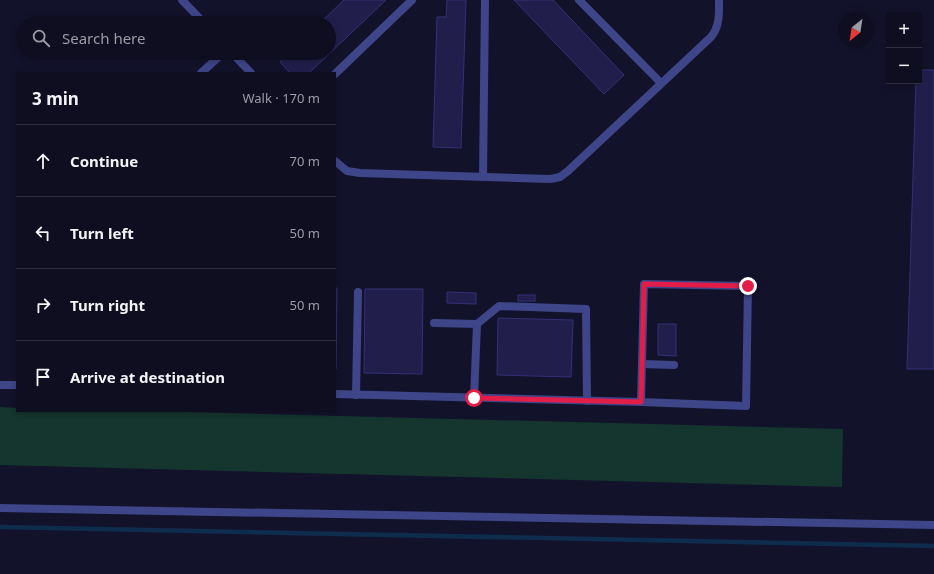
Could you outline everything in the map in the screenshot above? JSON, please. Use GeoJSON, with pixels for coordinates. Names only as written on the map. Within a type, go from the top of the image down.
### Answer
{"type":"FeatureCollection","features":[{"type":"Feature","properties":{"kind":"street"},"geometry":{"type":"LineString","coordinates":[[182,0],[197,16]]}},
{"type":"Feature","properties":{"kind":"street"},"geometry":{"type":"LineString","coordinates":[[336,73],[412,0]]}},
{"type":"Feature","properties":{"kind":"street"},"geometry":{"type":"LineString","coordinates":[[483,177],[484,0]]}},
{"type":"Feature","properties":{"kind":"street"},"geometry":{"type":"LineString","coordinates":[[579,0],[661,83]]}},
{"type":"Feature","properties":{"kind":"street"},"geometry":{"type":"LineString","coordinates":[[336,162],[347,171],[360,173],[550,179],[560,177],[714,33],[719,21],[719,0]]}},
{"type":"Feature","properties":{"kind":"street"},"geometry":{"type":"LineString","coordinates":[[202,72],[215,60]]}},
{"type":"Feature","properties":{"kind":"street"},"geometry":{"type":"LineString","coordinates":[[239,60],[250,72]]}},
{"type":"Feature","properties":{"kind":"street"},"geometry":{"type":"LineString","coordinates":[[336,394],[746,406],[748,286],[644,284],[641,402]]}},
{"type":"Feature","properties":{"kind":"street"},"geometry":{"type":"LineString","coordinates":[[356,394],[358,292]]}},
{"type":"Feature","properties":{"kind":"street"},"geometry":{"type":"LineString","coordinates":[[434,323],[477,324],[499,306],[586,309],[587,401]]}},
{"type":"Feature","properties":{"kind":"street"},"geometry":{"type":"LineString","coordinates":[[474,398],[477,324]]}},
{"type":"Feature","properties":{"kind":"street"},"geometry":{"type":"LineString","coordinates":[[642,364],[674,365]]}},
{"type":"Feature","properties":{"kind":"street"},"geometry":{"type":"LineString","coordinates":[[0,385],[16,385]]}},
{"type":"Feature","properties":{"kind":"street"},"geometry":{"type":"LineString","coordinates":[[0,508],[934,525]]}},
{"type":"Feature","properties":{"kind":"green space"},"geometry":{"type":"Polygon","coordinates":[[[0,407],[16,408],[16,412],[186,412],[843,429],[842,487],[0,465],[0,407]]]}},
{"type":"Feature","properties":{"kind":"building"},"geometry":{"type":"Polygon","coordinates":[[[344,0],[386,0],[336,47],[336,16],[327,16],[344,0]]]}},
{"type":"Feature","properties":{"kind":"building"},"geometry":{"type":"Polygon","coordinates":[[[447,0],[466,0],[461,148],[433,147],[437,17],[446,17],[447,0]]]}},
{"type":"Feature","properties":{"kind":"building"},"geometry":{"type":"Polygon","coordinates":[[[514,0],[553,0],[624,75],[604,94],[514,0]]]}},
{"type":"Feature","properties":{"kind":"building"},"geometry":{"type":"Polygon","coordinates":[[[282,60],[323,60],[310,72],[289,72],[280,62],[282,60]]]}},
{"type":"Feature","properties":{"kind":"building"},"geometry":{"type":"Polygon","coordinates":[[[922,70],[934,70],[934,369],[907,369],[916,84],[922,84],[922,70]]]}},
{"type":"Feature","properties":{"kind":"building"},"geometry":{"type":"Polygon","coordinates":[[[336,288],[337,288],[336,369],[336,288]]]}},
{"type":"Feature","properties":{"kind":"building"},"geometry":{"type":"Polygon","coordinates":[[[365,289],[423,289],[422,374],[364,373],[365,289]]]}},
{"type":"Feature","properties":{"kind":"building"},"geometry":{"type":"Polygon","coordinates":[[[447,292],[476,293],[476,304],[447,303],[447,292]]]}},
{"type":"Feature","properties":{"kind":"building"},"geometry":{"type":"Polygon","coordinates":[[[518,295],[535,295],[535,301],[518,301],[518,295]]]}},
{"type":"Feature","properties":{"kind":"building"},"geometry":{"type":"Polygon","coordinates":[[[498,318],[573,320],[571,377],[497,375],[498,318]]]}},
{"type":"Feature","properties":{"kind":"building"},"geometry":{"type":"Polygon","coordinates":[[[658,324],[676,324],[676,356],[658,355],[658,324]]]}},
{"type":"Feature","properties":{"kind":"waterway"},"geometry":{"type":"LineString","coordinates":[[0,527],[934,546]]}},
{"type":"Feature","properties":{"kind":"route"},"geometry":{"type":"LineString","coordinates":[[474,398],[641,402],[644,284],[748,286]]}}]}
